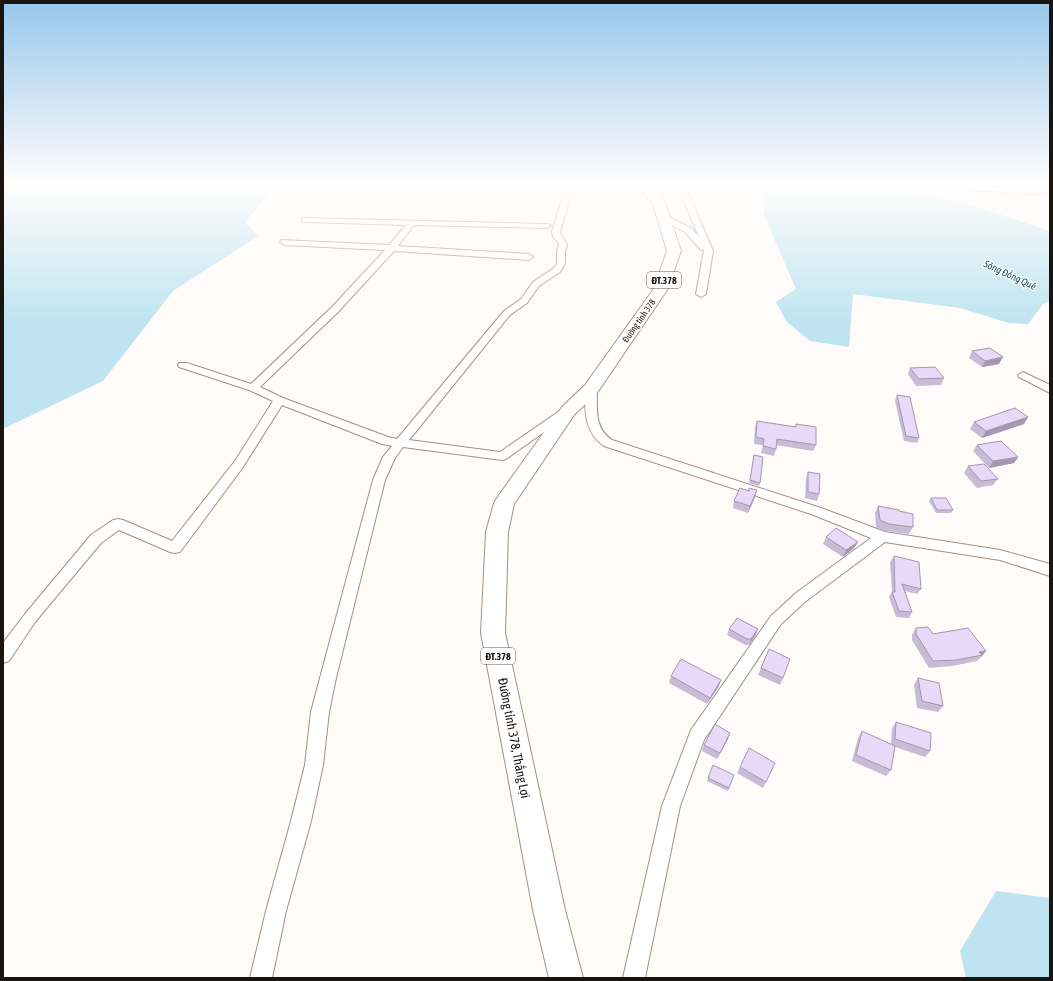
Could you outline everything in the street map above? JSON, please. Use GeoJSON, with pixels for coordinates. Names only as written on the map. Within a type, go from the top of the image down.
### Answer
{"type":"FeatureCollection","features":[{"type":"Feature","properties":{"kind":"main road","name":"Đường tỉnh 378"},"geometry":{"type":"LineString","coordinates":[[609,364],[660,290],[674,251],[668,231]]}},
{"type":"Feature","properties":{"kind":"main road","name":"Đường tỉnh 378, Thắng Lợi"},"geometry":{"type":"LineString","coordinates":[[566,978],[549,910],[493,633],[498,532],[504,503],[568,411],[591,390],[609,364]]}},
{"type":"Feature","properties":{"kind":"street"},"geometry":{"type":"LineString","coordinates":[[253,388],[360,286],[393,248],[406,231]]}},
{"type":"Feature","properties":{"kind":"street"},"geometry":{"type":"LineString","coordinates":[[261,978],[276,910],[301,821],[312,772],[320,712],[328,678],[379,480],[389,457],[507,313],[524,301],[536,284],[557,270],[561,264],[560,252],[563,245],[562,241],[557,237],[556,231]]}},
{"type":"Feature","properties":{"kind":"street"},"geometry":{"type":"LineString","coordinates":[[689,231],[701,246],[709,250]]}},
{"type":"Feature","properties":{"kind":"street"},"geometry":{"type":"LineString","coordinates":[[701,231],[709,250],[701,294]]}},
{"type":"Feature","properties":{"kind":"street"},"geometry":{"type":"LineString","coordinates":[[284,242],[529,257]]}},
{"type":"Feature","properties":{"kind":"street"},"geometry":{"type":"LineString","coordinates":[[183,365],[253,388],[279,400],[386,441],[502,456],[568,411]]}},
{"type":"Feature","properties":{"kind":"street"},"geometry":{"type":"LineString","coordinates":[[1023,375],[1050,390]]}},
{"type":"Feature","properties":{"kind":"street"},"geometry":{"type":"LineString","coordinates":[[591,390],[590,413],[598,436],[608,443],[816,511],[883,537],[1000,555],[1050,570]]}},
{"type":"Feature","properties":{"kind":"street"},"geometry":{"type":"LineString","coordinates":[[3,656],[30,618],[96,539],[118,524],[175,548],[239,464],[279,400]]}},
{"type":"Feature","properties":{"kind":"street"},"geometry":{"type":"LineString","coordinates":[[634,978],[671,806],[697,736],[776,620],[801,597],[883,537]]}},
{"type":"Feature","properties":{"kind":"water"},"geometry":{"type":"Polygon","coordinates":[[[3,231],[253,231],[258,236],[173,291],[103,381],[3,429],[3,231]]]}},
{"type":"Feature","properties":{"kind":"water","name":"Sông Đồng Quê"},"geometry":{"type":"Polygon","coordinates":[[[771,231],[1050,231],[1050,301],[1043,304],[1028,324],[1009,323],[960,308],[853,294],[849,347],[810,341],[787,322],[776,302],[796,289],[771,231]]]}},
{"type":"Feature","properties":{"kind":"water"},"geometry":{"type":"Polygon","coordinates":[[[996,891],[1050,898],[1050,978],[966,978],[960,951],[996,891]]]}},
{"type":"Feature","properties":{"kind":"building"},"geometry":{"type":"Polygon","coordinates":[[[990,348],[1003,357],[985,361],[972,351],[990,348]]]}},
{"type":"Feature","properties":{"kind":"building"},"geometry":{"type":"Polygon","coordinates":[[[935,367],[944,378],[919,379],[910,368],[935,367]]]}},
{"type":"Feature","properties":{"kind":"building"},"geometry":{"type":"Polygon","coordinates":[[[897,395],[910,397],[919,438],[906,436],[897,395]]]}},
{"type":"Feature","properties":{"kind":"building"},"geometry":{"type":"Polygon","coordinates":[[[1015,408],[1028,417],[986,431],[974,422],[1015,408]]]}},
{"type":"Feature","properties":{"kind":"building"},"geometry":{"type":"Polygon","coordinates":[[[757,421],[796,427],[796,424],[816,427],[816,445],[777,439],[776,449],[763,446],[764,439],[756,437],[757,421]]]}},
{"type":"Feature","properties":{"kind":"building"},"geometry":{"type":"Polygon","coordinates":[[[1001,441],[1018,457],[993,461],[977,445],[1001,441]]]}},
{"type":"Feature","properties":{"kind":"building"},"geometry":{"type":"Polygon","coordinates":[[[754,455],[763,457],[760,483],[750,480],[754,455]]]}},
{"type":"Feature","properties":{"kind":"building"},"geometry":{"type":"Polygon","coordinates":[[[984,464],[998,479],[981,481],[968,466],[984,464]]]}},
{"type":"Feature","properties":{"kind":"building"},"geometry":{"type":"Polygon","coordinates":[[[808,472],[820,474],[819,494],[808,492],[808,472]]]}},
{"type":"Feature","properties":{"kind":"building"},"geometry":{"type":"Polygon","coordinates":[[[740,488],[749,491],[749,488],[757,490],[750,506],[734,501],[740,488]]]}},
{"type":"Feature","properties":{"kind":"building"},"geometry":{"type":"Polygon","coordinates":[[[931,498],[946,498],[953,510],[937,510],[931,498]]]}},
{"type":"Feature","properties":{"kind":"building"},"geometry":{"type":"Polygon","coordinates":[[[878,506],[913,514],[913,527],[889,524],[880,520],[878,506]]]}},
{"type":"Feature","properties":{"kind":"building"},"geometry":{"type":"Polygon","coordinates":[[[836,528],[858,542],[846,550],[826,537],[836,528]]]}},
{"type":"Feature","properties":{"kind":"building"},"geometry":{"type":"Polygon","coordinates":[[[894,556],[919,562],[921,589],[902,584],[912,612],[899,611],[892,592],[895,592],[894,556]]]}},
{"type":"Feature","properties":{"kind":"building"},"geometry":{"type":"Polygon","coordinates":[[[737,618],[758,629],[751,639],[747,639],[729,629],[737,618]]]}},
{"type":"Feature","properties":{"kind":"building"},"geometry":{"type":"Polygon","coordinates":[[[928,627],[933,634],[968,628],[986,651],[979,652],[982,655],[957,660],[933,661],[916,634],[916,628],[928,627]]]}},
{"type":"Feature","properties":{"kind":"building"},"geometry":{"type":"Polygon","coordinates":[[[769,649],[790,659],[783,678],[761,668],[769,649]]]}},
{"type":"Feature","properties":{"kind":"building"},"geometry":{"type":"Polygon","coordinates":[[[681,659],[721,680],[710,698],[671,676],[681,659]]]}},
{"type":"Feature","properties":{"kind":"building"},"geometry":{"type":"Polygon","coordinates":[[[918,678],[939,683],[943,706],[922,701],[918,678]]]}},
{"type":"Feature","properties":{"kind":"building"},"geometry":{"type":"Polygon","coordinates":[[[896,722],[931,733],[930,751],[895,739],[896,722]]]}},
{"type":"Feature","properties":{"kind":"building"},"geometry":{"type":"Polygon","coordinates":[[[715,724],[730,733],[720,753],[704,745],[715,724]]]}},
{"type":"Feature","properties":{"kind":"building"},"geometry":{"type":"Polygon","coordinates":[[[862,731],[895,746],[891,770],[856,755],[862,731]]]}},
{"type":"Feature","properties":{"kind":"building"},"geometry":{"type":"Polygon","coordinates":[[[749,748],[775,763],[766,782],[740,767],[749,748]]]}},
{"type":"Feature","properties":{"kind":"building"},"geometry":{"type":"Polygon","coordinates":[[[713,765],[734,775],[729,788],[708,778],[713,765]]]}}]}
